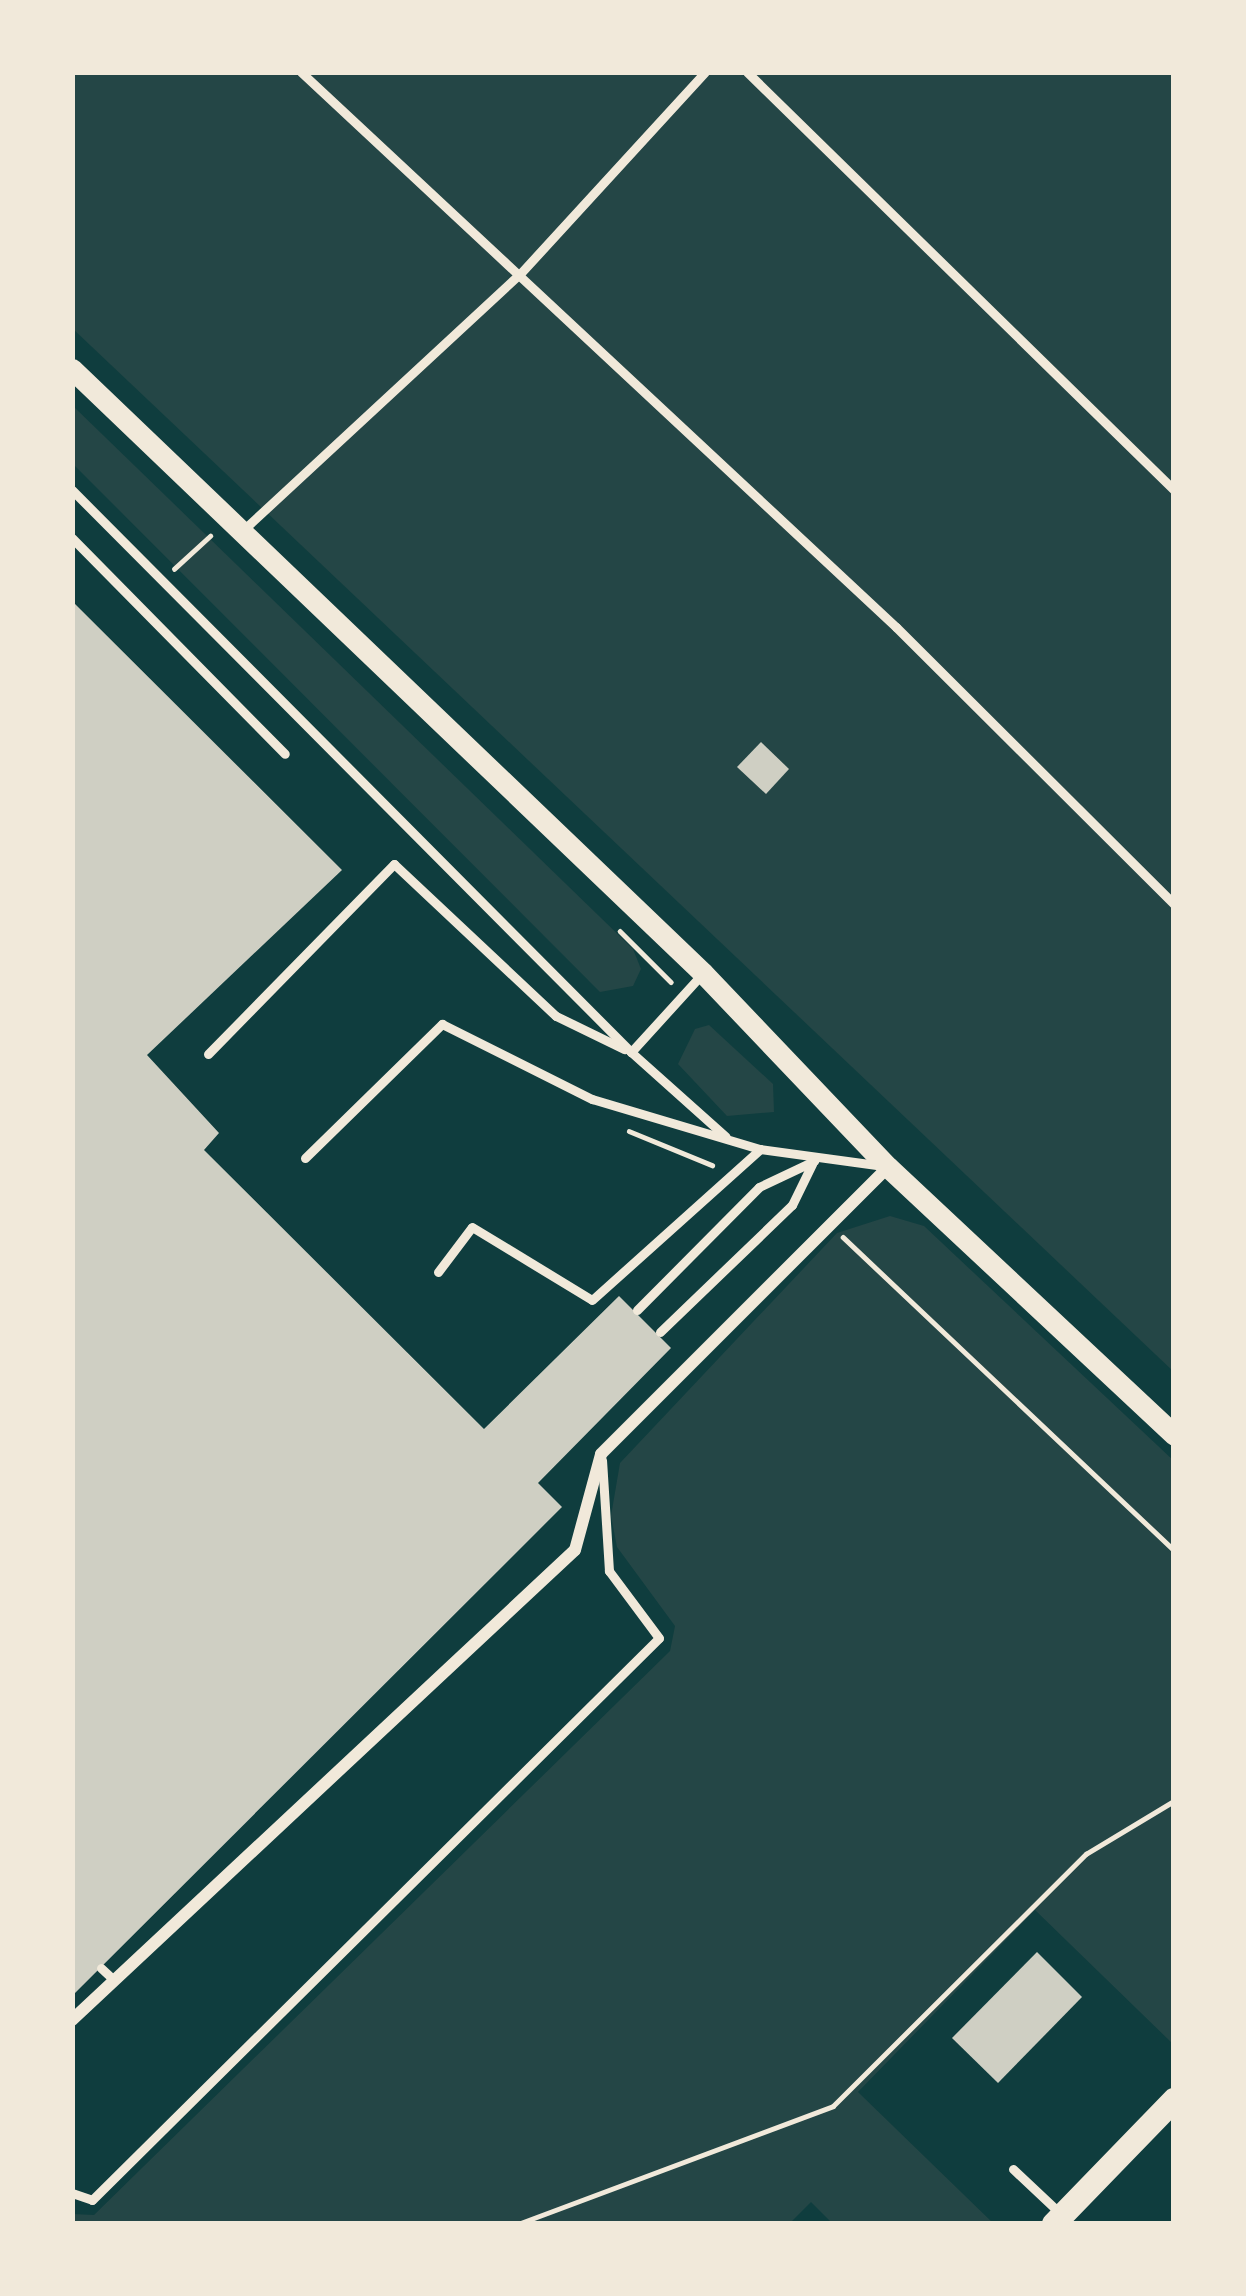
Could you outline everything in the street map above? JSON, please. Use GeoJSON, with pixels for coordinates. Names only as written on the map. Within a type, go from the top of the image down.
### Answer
{"type":"FeatureCollection","features":[{"type":"Feature","properties":{"kind":"main road"},"geometry":{"type":"LineString","coordinates":[[1059,2220],[1174,2100]]}},
{"type":"Feature","properties":{"kind":"street"},"geometry":{"type":"LineString","coordinates":[[72,369],[704,973],[888,1167],[1174,1435]]}},
{"type":"Feature","properties":{"kind":"street"},"geometry":{"type":"LineString","coordinates":[[72,2020],[575,1550],[601,1454],[888,1167]]}},
{"type":"Feature","properties":{"kind":"lane"},"geometry":{"type":"LineString","coordinates":[[301,72],[896,627],[1174,904]]}},
{"type":"Feature","properties":{"kind":"lane"},"geometry":{"type":"LineString","coordinates":[[235,525],[518,275],[705,72]]}},
{"type":"Feature","properties":{"kind":"lane"},"geometry":{"type":"LineString","coordinates":[[747,72],[1174,490]]}},
{"type":"Feature","properties":{"kind":"lane"},"geometry":{"type":"LineString","coordinates":[[72,490],[631,1052],[730,1140]]}},
{"type":"Feature","properties":{"kind":"lane"},"geometry":{"type":"LineString","coordinates":[[72,538],[286,754]]}},
{"type":"Feature","properties":{"kind":"lane"},"geometry":{"type":"LineString","coordinates":[[208,1054],[394,864],[556,1016],[631,1052]]}},
{"type":"Feature","properties":{"kind":"lane"},"geometry":{"type":"LineString","coordinates":[[631,1052],[704,973]]}},
{"type":"Feature","properties":{"kind":"lane"},"geometry":{"type":"LineString","coordinates":[[305,1158],[442,1024],[592,1099],[760,1149],[814,1161],[888,1167]]}},
{"type":"Feature","properties":{"kind":"lane"},"geometry":{"type":"LineString","coordinates":[[438,1272],[472,1227],[592,1300],[760,1149]]}},
{"type":"Feature","properties":{"kind":"lane"},"geometry":{"type":"LineString","coordinates":[[637,1310],[760,1187],[814,1161]]}},
{"type":"Feature","properties":{"kind":"lane"},"geometry":{"type":"LineString","coordinates":[[660,1332],[792,1204],[814,1161]]}},
{"type":"Feature","properties":{"kind":"lane"},"geometry":{"type":"LineString","coordinates":[[72,2193],[92,2200],[659,1638],[609,1571],[601,1454]]}},
{"type":"Feature","properties":{"kind":"lane"},"geometry":{"type":"LineString","coordinates":[[100,1968],[114,1980]]}},
{"type":"Feature","properties":{"kind":"lane"},"geometry":{"type":"LineString","coordinates":[[1013,2169],[1059,2220]]}},
{"type":"Feature","properties":{"kind":"path"},"geometry":{"type":"LineString","coordinates":[[162,580],[235,525]]}},
{"type":"Feature","properties":{"kind":"path"},"geometry":{"type":"LineString","coordinates":[[592,1099],[630,1132],[733,1174]]}},
{"type":"Feature","properties":{"kind":"path"},"geometry":{"type":"LineString","coordinates":[[830,1225],[1174,1550]]}},
{"type":"Feature","properties":{"kind":"path"},"geometry":{"type":"LineString","coordinates":[[518,2224],[833,2106],[1086,1854],[1174,1801]]}},
{"type":"Feature","properties":{"kind":"shaded area"},"geometry":{"type":"Polygon","coordinates":[[[72,72],[1174,72],[1174,1372],[72,328],[72,72]]]}},
{"type":"Feature","properties":{"kind":"shaded area"},"geometry":{"type":"Polygon","coordinates":[[[72,405],[633,949],[641,969],[633,986],[600,992],[72,463],[72,405]]]}},
{"type":"Feature","properties":{"kind":"shaded area"},"geometry":{"type":"Polygon","coordinates":[[[709,1025],[773,1084],[774,1112],[727,1116],[678,1064],[695,1029],[709,1025]]]}},
{"type":"Feature","properties":{"kind":"shaded area"},"geometry":{"type":"Polygon","coordinates":[[[890,1216],[924,1226],[1174,1461],[1174,2045],[1035,1910],[858,2092],[994,2224],[833,2224],[811,2202],[789,2224],[72,2224],[72,2214],[94,2215],[670,1651],[675,1626],[617,1547],[611,1516],[620,1463],[837,1233],[890,1216]]]}},
{"type":"Feature","properties":{"kind":"building"},"geometry":{"type":"Polygon","coordinates":[[[72,601],[342,870],[147,1055],[219,1133],[204,1150],[484,1429],[619,1296],[671,1348],[538,1483],[562,1507],[72,1996],[72,601]]]}},
{"type":"Feature","properties":{"kind":"building"},"geometry":{"type":"Polygon","coordinates":[[[761,742],[789,769],[766,794],[737,767],[761,742]]]}},
{"type":"Feature","properties":{"kind":"building"},"geometry":{"type":"Polygon","coordinates":[[[1037,1952],[1082,1997],[998,2083],[952,2038],[1037,1952]]]}}]}
